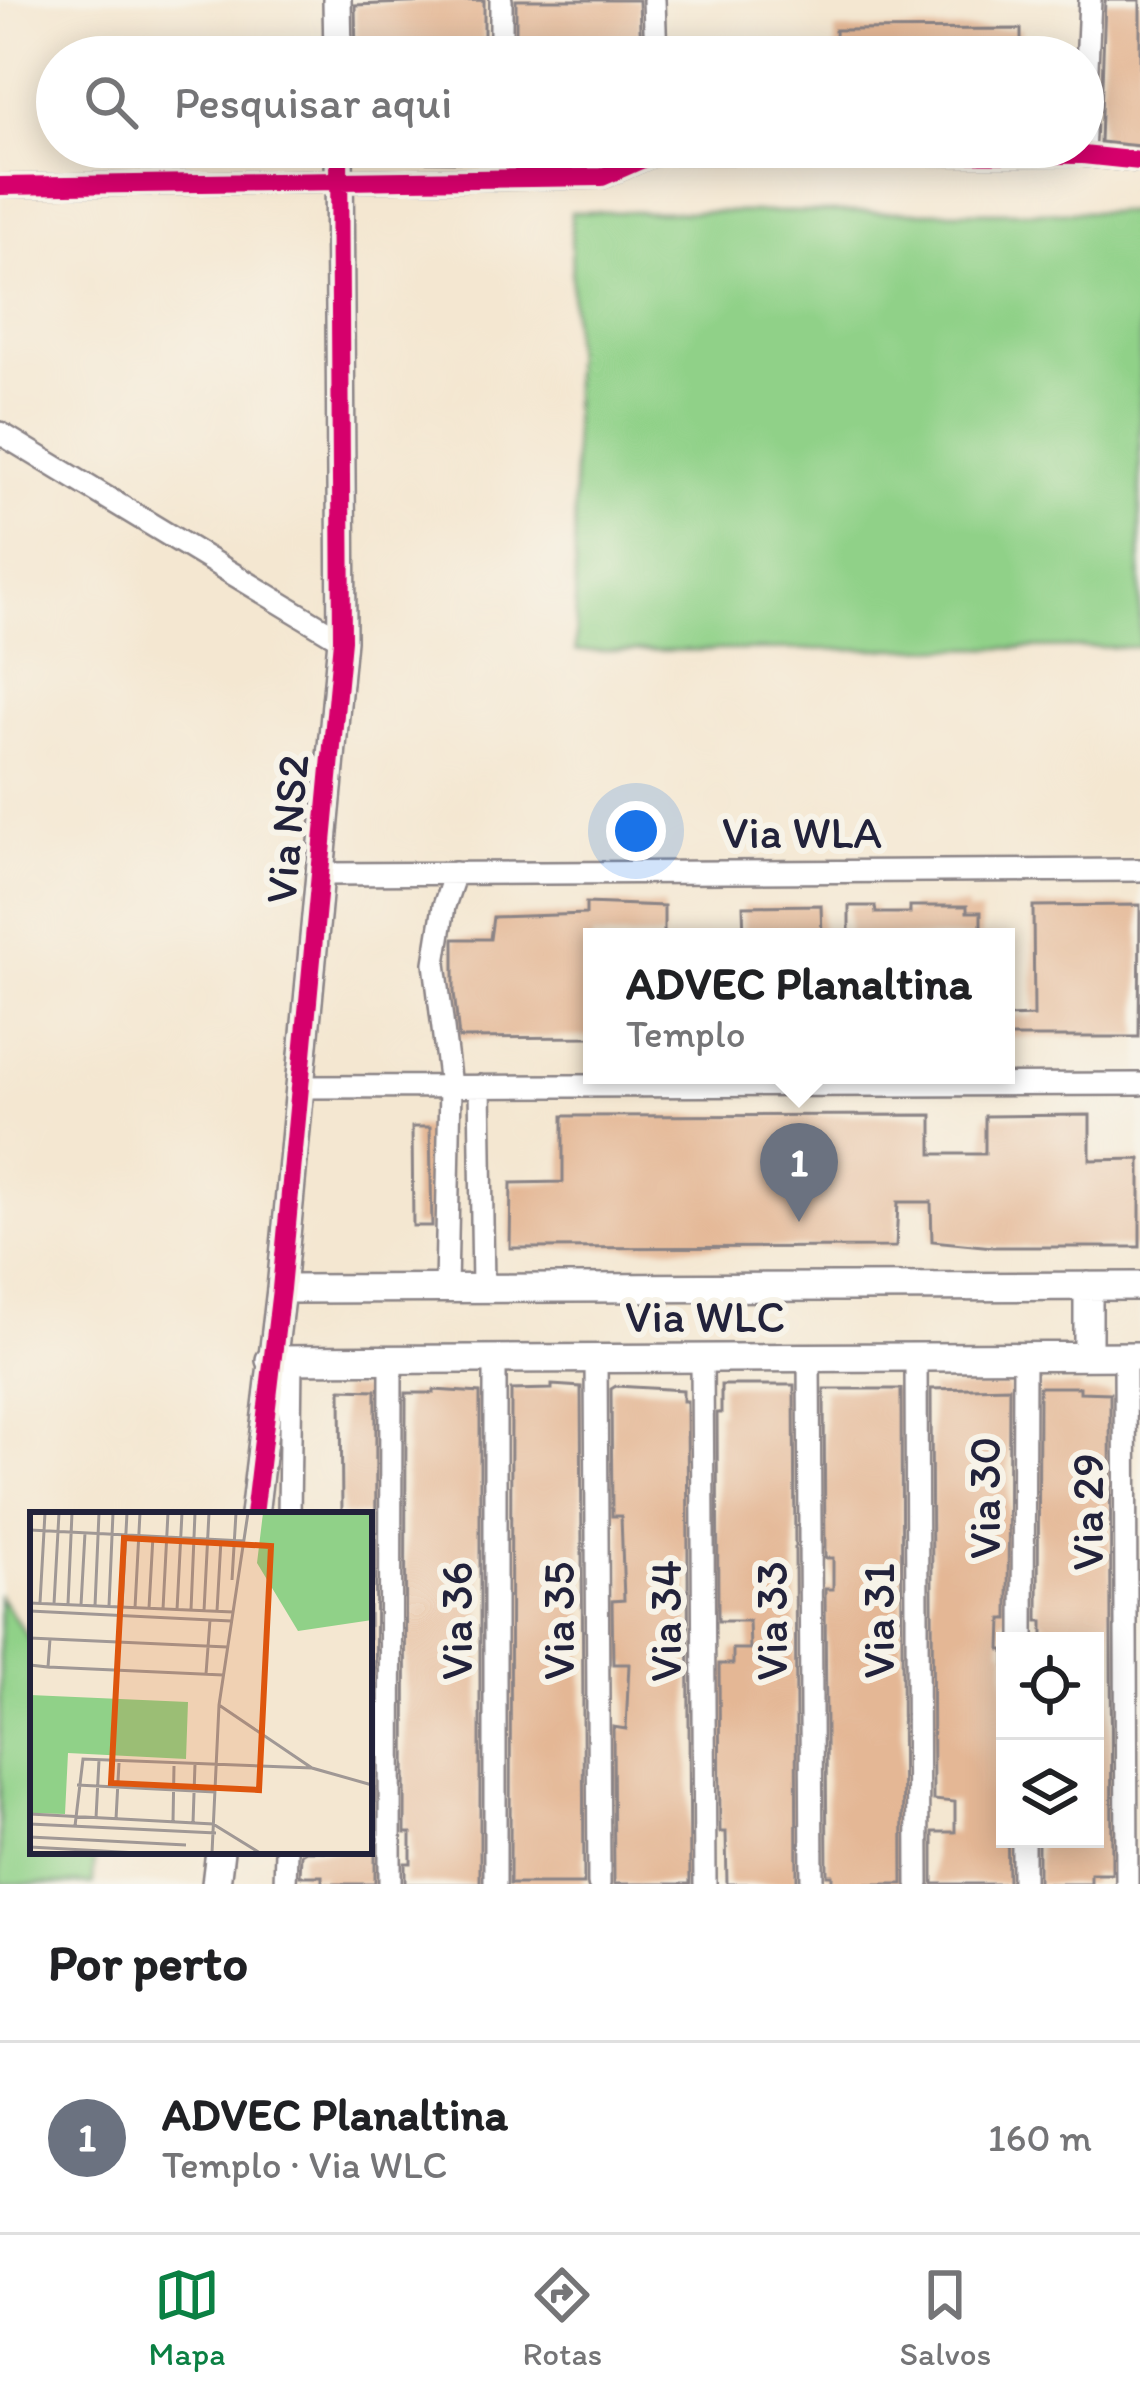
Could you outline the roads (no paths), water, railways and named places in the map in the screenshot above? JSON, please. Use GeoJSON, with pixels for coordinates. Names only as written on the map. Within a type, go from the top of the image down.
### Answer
{"type":"FeatureCollection","features":[{"type":"Feature","properties":{"kind":"street"},"geometry":{"type":"LineString","coordinates":[[337,0],[338,36]]}},
{"type":"Feature","properties":{"kind":"street"},"geometry":{"type":"LineString","coordinates":[[501,0],[501,36]]}},
{"type":"Feature","properties":{"kind":"street"},"geometry":{"type":"LineString","coordinates":[[654,0],[655,36]]}},
{"type":"Feature","properties":{"kind":"street"},"geometry":{"type":"LineString","coordinates":[[1088,36],[1090,0]]}},
{"type":"Feature","properties":{"kind":"street"},"geometry":{"type":"LineString","coordinates":[[1104,157],[1140,161]]}},
{"type":"Feature","properties":{"kind":"street","name":"Via NS2"},"geometry":{"type":"LineString","coordinates":[[255,1512],[280,1360],[281,1288],[342,640],[339,168]]}},
{"type":"Feature","properties":{"kind":"street"},"geometry":{"type":"LineString","coordinates":[[502,168],[502,178]]}},
{"type":"Feature","properties":{"kind":"street"},"geometry":{"type":"LineString","coordinates":[[0,186],[602,176],[620,168]]}},
{"type":"Feature","properties":{"kind":"street"},"geometry":{"type":"LineString","coordinates":[[0,433],[342,640]]}},
{"type":"Feature","properties":{"kind":"street","name":"Via WLA"},"geometry":{"type":"LineString","coordinates":[[321,874],[1140,870]]}},
{"type":"Feature","properties":{"kind":"street"},"geometry":{"type":"LineString","coordinates":[[446,1288],[450,1086],[435,963],[455,873]]}},
{"type":"Feature","properties":{"kind":"street"},"geometry":{"type":"LineString","coordinates":[[301,1087],[1140,1084]]}},
{"type":"Feature","properties":{"kind":"street"},"geometry":{"type":"LineString","coordinates":[[480,1086],[483,1288]]}},
{"type":"Feature","properties":{"kind":"street"},"geometry":{"type":"LineString","coordinates":[[1088,1286],[1088,1356]]}},
{"type":"Feature","properties":{"kind":"street","name":"Via WLC"},"geometry":{"type":"LineString","coordinates":[[281,1288],[1140,1286]]}},
{"type":"Feature","properties":{"kind":"street","name":"Via 30"},"geometry":{"type":"LineString","coordinates":[[1023,1632],[1024,1356]]}},
{"type":"Feature","properties":{"kind":"street","name":"Via WLC"},"geometry":{"type":"LineString","coordinates":[[280,1360],[1133,1356]]}},
{"type":"Feature","properties":{"kind":"street","name":"Via 29"},"geometry":{"type":"LineString","coordinates":[[1126,1884],[1133,1356]]}},
{"type":"Feature","properties":{"kind":"street","name":"Via 31"},"geometry":{"type":"LineString","coordinates":[[916,1357],[918,1884]]}},
{"type":"Feature","properties":{"kind":"street","name":"Via 35"},"geometry":{"type":"LineString","coordinates":[[596,1358],[599,1884]]}},
{"type":"Feature","properties":{"kind":"street","name":"Via 34"},"geometry":{"type":"LineString","coordinates":[[702,1358],[705,1884]]}},
{"type":"Feature","properties":{"kind":"street","name":"Via 33"},"geometry":{"type":"LineString","coordinates":[[808,1358],[812,1884]]}},
{"type":"Feature","properties":{"kind":"street"},"geometry":{"type":"LineString","coordinates":[[391,1884],[392,1359]]}},
{"type":"Feature","properties":{"kind":"street","name":"Via 36"},"geometry":{"type":"LineString","coordinates":[[495,1359],[495,1884]]}},
{"type":"Feature","properties":{"kind":"street"},"geometry":{"type":"LineString","coordinates":[[280,1360],[289,1512]]}},
{"type":"Feature","properties":{"kind":"street"},"geometry":{"type":"LineString","coordinates":[[1023,1848],[1023,1884]]}},
{"type":"Feature","properties":{"kind":"street"},"geometry":{"type":"LineString","coordinates":[[216,1884],[220,1854]]}},
{"type":"Feature","properties":{"kind":"street"},"geometry":{"type":"LineString","coordinates":[[285,1884],[286,1854]]}},
{"type":"Feature","properties":{"kind":"place","name":"ADVEC Planaltina"},"geometry":{"type":"Point","coordinates":[799,1222]}}]}
